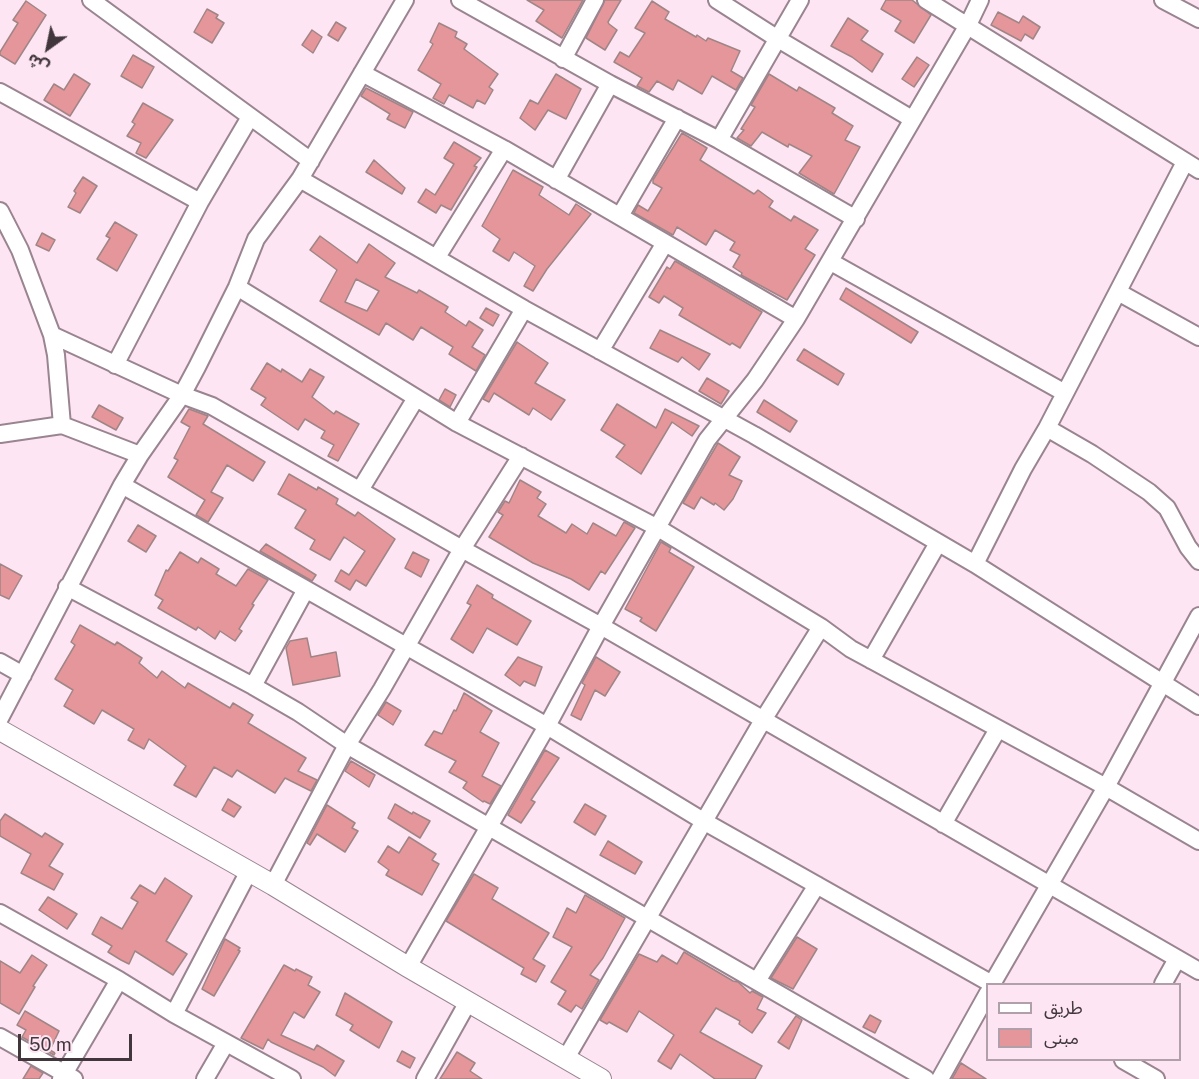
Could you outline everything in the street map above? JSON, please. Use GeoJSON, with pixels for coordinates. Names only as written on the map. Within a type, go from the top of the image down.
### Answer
{"type":"FeatureCollection","features":[{"type":"Feature","properties":{"kind":"street"},"geometry":{"type":"LineString","coordinates":[[91,0],[310,161]]}},
{"type":"Feature","properties":{"kind":"street"},"geometry":{"type":"LineString","coordinates":[[0,718],[122,485],[182,395],[237,287],[256,239],[300,179],[405,0]]}},
{"type":"Feature","properties":{"kind":"street"},"geometry":{"type":"LineString","coordinates":[[460,0],[610,84],[719,140],[856,219]]}},
{"type":"Feature","properties":{"kind":"street"},"geometry":{"type":"LineString","coordinates":[[563,58],[595,0]]}},
{"type":"Feature","properties":{"kind":"street"},"geometry":{"type":"LineString","coordinates":[[717,0],[912,120]]}},
{"type":"Feature","properties":{"kind":"street"},"geometry":{"type":"LineString","coordinates":[[719,140],[800,0]]}},
{"type":"Feature","properties":{"kind":"street"},"geometry":{"type":"LineString","coordinates":[[927,0],[1192,166],[1118,292],[1047,428],[1023,468],[975,564]]}},
{"type":"Feature","properties":{"kind":"street"},"geometry":{"type":"LineString","coordinates":[[408,967],[547,726],[707,440],[755,380],[796,319],[968,25],[980,0]]}},
{"type":"Feature","properties":{"kind":"street"},"geometry":{"type":"LineString","coordinates":[[1163,0],[1181,4],[1199,19]]}},
{"type":"Feature","properties":{"kind":"street"},"geometry":{"type":"LineString","coordinates":[[362,73],[504,149],[796,319]]}},
{"type":"Feature","properties":{"kind":"street"},"geometry":{"type":"LineString","coordinates":[[556,180],[610,84]]}},
{"type":"Feature","properties":{"kind":"street"},"geometry":{"type":"LineString","coordinates":[[0,92],[201,202]]}},
{"type":"Feature","properties":{"kind":"street"},"geometry":{"type":"LineString","coordinates":[[115,365],[201,202],[250,117]]}},
{"type":"Feature","properties":{"kind":"street"},"geometry":{"type":"LineString","coordinates":[[620,216],[677,118]]}},
{"type":"Feature","properties":{"kind":"street"},"geometry":{"type":"LineString","coordinates":[[437,257],[504,149]]}},
{"type":"Feature","properties":{"kind":"street"},"geometry":{"type":"LineString","coordinates":[[300,179],[524,309],[754,435],[975,564],[1199,706]]}},
{"type":"Feature","properties":{"kind":"street"},"geometry":{"type":"LineString","coordinates":[[0,211],[20,250],[51,335],[56,355],[62,425]]}},
{"type":"Feature","properties":{"kind":"street"},"geometry":{"type":"LineString","coordinates":[[600,351],[665,243]]}},
{"type":"Feature","properties":{"kind":"street"},"geometry":{"type":"LineString","coordinates":[[831,262],[1065,393]]}},
{"type":"Feature","properties":{"kind":"street"},"geometry":{"type":"LineString","coordinates":[[237,287],[457,423],[658,528],[821,627],[851,649],[1199,841]]}},
{"type":"Feature","properties":{"kind":"street"},"geometry":{"type":"LineString","coordinates":[[1118,292],[1199,338]]}},
{"type":"Feature","properties":{"kind":"street"},"geometry":{"type":"LineString","coordinates":[[457,423],[524,309]]}},
{"type":"Feature","properties":{"kind":"street"},"geometry":{"type":"LineString","coordinates":[[51,335],[182,395],[212,406],[601,626],[1199,971]]}},
{"type":"Feature","properties":{"kind":"street"},"geometry":{"type":"LineString","coordinates":[[360,490],[416,398]]}},
{"type":"Feature","properties":{"kind":"street"},"geometry":{"type":"LineString","coordinates":[[0,434],[62,425],[140,455]]}},
{"type":"Feature","properties":{"kind":"street"},"geometry":{"type":"LineString","coordinates":[[1047,428],[1092,454],[1149,492],[1167,508],[1188,547],[1199,561]]}},
{"type":"Feature","properties":{"kind":"street"},"geometry":{"type":"LineString","coordinates":[[273,885],[347,745],[407,647],[462,549],[521,456]]}},
{"type":"Feature","properties":{"kind":"street"},"geometry":{"type":"LineString","coordinates":[[122,485],[305,591],[547,726],[705,822],[990,983]]}},
{"type":"Feature","properties":{"kind":"street"},"geometry":{"type":"LineString","coordinates":[[871,660],[938,543]]}},
{"type":"Feature","properties":{"kind":"street"},"geometry":{"type":"LineString","coordinates":[[68,587],[253,686],[298,712],[347,745],[926,1079]]}},
{"type":"Feature","properties":{"kind":"street"},"geometry":{"type":"LineString","coordinates":[[253,686],[305,591]]}},
{"type":"Feature","properties":{"kind":"street"},"geometry":{"type":"LineString","coordinates":[[993,983],[1106,788],[1199,616]]}},
{"type":"Feature","properties":{"kind":"street"},"geometry":{"type":"LineString","coordinates":[[566,1058],[763,720],[821,627]]}},
{"type":"Feature","properties":{"kind":"street"},"geometry":{"type":"LineString","coordinates":[[0,662],[23,675]]}},
{"type":"Feature","properties":{"kind":"street"},"geometry":{"type":"LineString","coordinates":[[943,824],[998,729]]}},
{"type":"Feature","properties":{"kind":"street"},"geometry":{"type":"LineString","coordinates":[[0,730],[249,871],[601,1079]]}},
{"type":"Feature","properties":{"kind":"street"},"geometry":{"type":"LineString","coordinates":[[174,1014],[249,871]]}},
{"type":"Feature","properties":{"kind":"street"},"geometry":{"type":"LineString","coordinates":[[758,981],[817,885]]}},
{"type":"Feature","properties":{"kind":"street"},"geometry":{"type":"LineString","coordinates":[[0,913],[226,1044],[292,1079]]}},
{"type":"Feature","properties":{"kind":"street"},"geometry":{"type":"LineString","coordinates":[[1164,983],[1177,959]]}},
{"type":"Feature","properties":{"kind":"street"},"geometry":{"type":"LineString","coordinates":[[0,1037],[67,1077],[119,980]]}},
{"type":"Feature","properties":{"kind":"street"},"geometry":{"type":"LineString","coordinates":[[940,1079],[986,995]]}},
{"type":"Feature","properties":{"kind":"street"},"geometry":{"type":"LineString","coordinates":[[425,1079],[468,1002]]}},
{"type":"Feature","properties":{"kind":"street"},"geometry":{"type":"LineString","coordinates":[[205,1079],[226,1044]]}},
{"type":"Feature","properties":{"kind":"street"},"geometry":{"type":"LineString","coordinates":[[1126,1061],[1156,1079]]}},
{"type":"Feature","properties":{"kind":"building"},"geometry":{"type":"Polygon","coordinates":[[[527,0],[583,0],[562,38],[536,21],[544,10],[527,0]]]}},
{"type":"Feature","properties":{"kind":"building"},"geometry":{"type":"Polygon","coordinates":[[[605,0],[621,0],[608,22],[617,30],[605,50],[586,38],[605,0]]]}},
{"type":"Feature","properties":{"kind":"building"},"geometry":{"type":"Polygon","coordinates":[[[886,0],[912,0],[931,15],[914,43],[895,31],[901,21],[881,9],[886,0]]]}},
{"type":"Feature","properties":{"kind":"building"},"geometry":{"type":"Polygon","coordinates":[[[26,1],[46,15],[15,64],[0,55],[0,52],[18,23],[13,20],[26,1]]]}},
{"type":"Feature","properties":{"kind":"building"},"geometry":{"type":"Polygon","coordinates":[[[652,1],[669,12],[665,19],[696,37],[697,35],[706,41],[708,38],[740,51],[731,71],[743,78],[736,90],[712,76],[702,94],[678,80],[673,90],[657,81],[649,92],[637,86],[642,78],[614,62],[620,52],[629,57],[645,33],[635,28],[652,1]]]}},
{"type":"Feature","properties":{"kind":"building"},"geometry":{"type":"Polygon","coordinates":[[[207,9],[218,15],[216,18],[224,23],[212,43],[194,32],[207,9]]]}},
{"type":"Feature","properties":{"kind":"building"},"geometry":{"type":"Polygon","coordinates":[[[998,12],[1019,23],[1023,16],[1040,27],[1033,39],[1025,34],[1021,41],[991,25],[998,12]]]}},
{"type":"Feature","properties":{"kind":"building"},"geometry":{"type":"Polygon","coordinates":[[[848,18],[868,31],[861,40],[883,54],[872,72],[852,57],[831,46],[848,18]]]}},
{"type":"Feature","properties":{"kind":"building"},"geometry":{"type":"Polygon","coordinates":[[[336,22],[346,28],[338,41],[328,35],[336,22]]]}},
{"type":"Feature","properties":{"kind":"building"},"geometry":{"type":"Polygon","coordinates":[[[439,23],[457,32],[455,37],[467,44],[464,49],[498,74],[489,87],[493,90],[485,104],[477,100],[473,108],[449,95],[444,104],[433,98],[441,84],[418,70],[433,44],[430,42],[439,23]]]}},
{"type":"Feature","properties":{"kind":"building"},"geometry":{"type":"Polygon","coordinates":[[[312,30],[322,37],[313,53],[302,45],[312,30]]]}},
{"type":"Feature","properties":{"kind":"building"},"geometry":{"type":"Polygon","coordinates":[[[133,55],[154,67],[142,88],[121,76],[133,55]]]}},
{"type":"Feature","properties":{"kind":"building"},"geometry":{"type":"Polygon","coordinates":[[[917,57],[929,65],[914,87],[902,79],[917,57]]]}},
{"type":"Feature","properties":{"kind":"building"},"geometry":{"type":"Polygon","coordinates":[[[74,74],[90,84],[70,116],[44,100],[54,84],[64,90],[74,74]]]}},
{"type":"Feature","properties":{"kind":"building"},"geometry":{"type":"Polygon","coordinates":[[[556,74],[581,89],[566,119],[548,110],[535,130],[520,118],[530,100],[538,104],[556,74]]]}},
{"type":"Feature","properties":{"kind":"building"},"geometry":{"type":"Polygon","coordinates":[[[769,74],[797,91],[799,87],[835,108],[832,113],[853,126],[845,140],[860,147],[834,194],[799,173],[812,156],[789,144],[788,147],[762,132],[751,146],[737,138],[744,130],[741,129],[755,107],[751,105],[769,74]]]}},
{"type":"Feature","properties":{"kind":"building"},"geometry":{"type":"Polygon","coordinates":[[[366,88],[413,112],[405,128],[387,119],[390,114],[361,96],[366,88]]]}},
{"type":"Feature","properties":{"kind":"building"},"geometry":{"type":"Polygon","coordinates":[[[143,103],[173,120],[146,158],[136,153],[141,143],[127,136],[135,124],[132,122],[143,103]]]}},
{"type":"Feature","properties":{"kind":"building"},"geometry":{"type":"Polygon","coordinates":[[[682,133],[707,148],[700,160],[754,194],[758,190],[773,201],[769,207],[791,221],[794,216],[818,230],[805,249],[815,255],[787,300],[741,275],[742,273],[733,267],[740,255],[730,250],[735,242],[715,230],[706,245],[677,227],[673,235],[634,213],[638,205],[648,211],[662,188],[653,183],[653,180],[682,133]]]}},
{"type":"Feature","properties":{"kind":"building"},"geometry":{"type":"Polygon","coordinates":[[[454,142],[481,158],[474,166],[477,167],[451,210],[441,205],[436,213],[418,202],[426,189],[435,195],[454,164],[444,158],[454,142]]]}},
{"type":"Feature","properties":{"kind":"building"},"geometry":{"type":"Polygon","coordinates":[[[374,160],[405,188],[402,194],[366,172],[374,160]]]}},
{"type":"Feature","properties":{"kind":"building"},"geometry":{"type":"Polygon","coordinates":[[[513,170],[543,187],[539,195],[569,215],[576,204],[591,214],[547,269],[533,291],[524,286],[535,266],[514,252],[509,261],[493,251],[500,239],[482,226],[513,170]]]}},
{"type":"Feature","properties":{"kind":"building"},"geometry":{"type":"Polygon","coordinates":[[[83,177],[97,186],[80,213],[68,207],[83,177]]]}},
{"type":"Feature","properties":{"kind":"building"},"geometry":{"type":"Polygon","coordinates":[[[115,222],[137,235],[117,271],[97,259],[110,238],[106,236],[115,222]]]}},
{"type":"Feature","properties":{"kind":"building"},"geometry":{"type":"Polygon","coordinates":[[[42,233],[55,240],[49,251],[36,245],[42,233]]]}},
{"type":"Feature","properties":{"kind":"building"},"geometry":{"type":"Polygon","coordinates":[[[320,236],[357,263],[369,244],[395,263],[385,277],[417,293],[419,290],[448,307],[445,312],[466,326],[469,321],[483,330],[472,347],[485,355],[476,371],[449,354],[453,347],[421,327],[413,340],[386,323],[379,335],[320,301],[337,270],[310,250],[320,236]],[[356,279],[345,302],[367,311],[379,291],[356,279]]]}},
{"type":"Feature","properties":{"kind":"building"},"geometry":{"type":"Polygon","coordinates":[[[675,261],[762,312],[740,348],[732,343],[730,345],[679,315],[683,308],[664,296],[659,303],[649,297],[667,267],[670,269],[675,261]]]}},
{"type":"Feature","properties":{"kind":"building"},"geometry":{"type":"Polygon","coordinates":[[[846,288],[918,332],[911,343],[840,299],[846,288]]]}},
{"type":"Feature","properties":{"kind":"building"},"geometry":{"type":"Polygon","coordinates":[[[486,308],[499,315],[493,326],[480,318],[486,308]]]}},
{"type":"Feature","properties":{"kind":"building"},"geometry":{"type":"Polygon","coordinates":[[[660,330],[710,354],[699,370],[682,357],[678,362],[650,348],[660,330]]]}},
{"type":"Feature","properties":{"kind":"building"},"geometry":{"type":"Polygon","coordinates":[[[517,342],[548,363],[535,383],[565,400],[551,420],[533,408],[529,415],[494,393],[489,402],[483,399],[517,342]]]}},
{"type":"Feature","properties":{"kind":"building"},"geometry":{"type":"Polygon","coordinates":[[[804,349],[844,374],[838,385],[797,360],[804,349]]]}},
{"type":"Feature","properties":{"kind":"building"},"geometry":{"type":"Polygon","coordinates":[[[267,363],[281,372],[282,369],[302,382],[310,369],[324,377],[312,397],[334,414],[336,411],[359,424],[338,461],[328,456],[334,445],[321,438],[325,431],[305,419],[298,430],[261,405],[266,398],[251,389],[267,363]]]}},
{"type":"Feature","properties":{"kind":"building"},"geometry":{"type":"Polygon","coordinates":[[[707,378],[729,391],[721,404],[699,391],[707,378]]]}},
{"type":"Feature","properties":{"kind":"building"},"geometry":{"type":"Polygon","coordinates":[[[445,389],[456,395],[450,407],[439,400],[445,389]]]}},
{"type":"Feature","properties":{"kind":"building"},"geometry":{"type":"Polygon","coordinates":[[[764,400],[797,421],[790,432],[757,412],[764,400]]]}},
{"type":"Feature","properties":{"kind":"building"},"geometry":{"type":"Polygon","coordinates":[[[617,404],[656,428],[665,409],[699,426],[692,436],[672,422],[641,474],[616,457],[625,445],[601,430],[617,404]]]}},
{"type":"Feature","properties":{"kind":"building"},"geometry":{"type":"Polygon","coordinates":[[[99,405],[123,418],[116,430],[92,417],[99,405]]]}},
{"type":"Feature","properties":{"kind":"building"},"geometry":{"type":"Polygon","coordinates":[[[189,409],[208,416],[203,424],[265,462],[253,481],[227,465],[211,492],[223,498],[208,522],[196,515],[205,500],[168,477],[178,460],[174,458],[190,427],[181,422],[189,409]]]}},
{"type":"Feature","properties":{"kind":"building"},"geometry":{"type":"Polygon","coordinates":[[[718,443],[740,457],[729,475],[742,481],[733,499],[724,510],[701,497],[694,509],[683,503],[718,443]]]}},
{"type":"Feature","properties":{"kind":"building"},"geometry":{"type":"Polygon","coordinates":[[[289,474],[338,499],[336,504],[355,516],[358,512],[395,539],[366,586],[356,580],[350,590],[335,581],[341,570],[349,575],[365,551],[344,537],[330,560],[310,549],[315,540],[295,528],[306,510],[278,494],[289,474]]]}},
{"type":"Feature","properties":{"kind":"building"},"geometry":{"type":"Polygon","coordinates":[[[520,480],[541,492],[537,498],[546,504],[538,516],[566,533],[572,524],[587,534],[593,523],[616,536],[624,522],[635,528],[605,574],[601,571],[589,590],[571,579],[533,563],[489,537],[503,515],[498,512],[505,501],[509,503],[520,480]]]}},
{"type":"Feature","properties":{"kind":"building"},"geometry":{"type":"Polygon","coordinates":[[[138,525],[156,536],[146,552],[128,541],[138,525]]]}},
{"type":"Feature","properties":{"kind":"building"},"geometry":{"type":"Polygon","coordinates":[[[661,542],[671,548],[669,552],[694,567],[656,631],[640,621],[642,618],[625,609],[661,542]]]}},
{"type":"Feature","properties":{"kind":"building"},"geometry":{"type":"Polygon","coordinates":[[[266,544],[316,575],[312,581],[260,551],[266,544]]]}},
{"type":"Feature","properties":{"kind":"building"},"geometry":{"type":"Polygon","coordinates":[[[180,552],[198,563],[201,558],[219,569],[216,574],[236,586],[248,569],[268,580],[252,604],[254,605],[239,629],[242,631],[235,641],[220,631],[215,639],[198,627],[196,630],[158,608],[163,600],[155,595],[166,570],[168,571],[180,552]]]}},
{"type":"Feature","properties":{"kind":"building"},"geometry":{"type":"Polygon","coordinates":[[[413,552],[429,560],[421,577],[405,568],[413,552]]]}},
{"type":"Feature","properties":{"kind":"building"},"geometry":{"type":"Polygon","coordinates":[[[0,564],[22,576],[9,599],[0,595],[0,564]]]}},
{"type":"Feature","properties":{"kind":"building"},"geometry":{"type":"Polygon","coordinates":[[[477,585],[493,595],[492,598],[531,621],[517,645],[487,628],[473,653],[451,639],[471,605],[467,603],[477,585]]]}},
{"type":"Feature","properties":{"kind":"building"},"geometry":{"type":"Polygon","coordinates":[[[80,625],[115,645],[117,642],[142,658],[139,663],[157,678],[162,671],[185,688],[188,683],[230,708],[233,703],[253,715],[248,723],[306,758],[298,771],[317,780],[311,791],[285,778],[275,793],[237,770],[232,777],[214,767],[196,797],[174,785],[186,766],[149,739],[144,749],[128,740],[134,729],[102,710],[94,724],[64,706],[73,690],[55,679],[75,645],[71,642],[80,625]]]}},
{"type":"Feature","properties":{"kind":"building"},"geometry":{"type":"Polygon","coordinates":[[[307,638],[311,657],[336,652],[340,676],[293,685],[286,648],[290,641],[307,638]]]}},
{"type":"Feature","properties":{"kind":"building"},"geometry":{"type":"Polygon","coordinates":[[[518,657],[542,667],[535,686],[524,681],[520,686],[505,675],[518,657]]]}},
{"type":"Feature","properties":{"kind":"building"},"geometry":{"type":"Polygon","coordinates":[[[596,657],[620,672],[605,696],[595,690],[581,720],[571,715],[585,685],[582,683],[596,657]]]}},
{"type":"Feature","properties":{"kind":"building"},"geometry":{"type":"Polygon","coordinates":[[[464,693],[492,711],[480,732],[499,743],[482,776],[501,786],[490,804],[483,802],[463,788],[467,782],[449,772],[456,761],[425,745],[434,731],[442,734],[464,693]]]}},
{"type":"Feature","properties":{"kind":"building"},"geometry":{"type":"Polygon","coordinates":[[[386,702],[401,711],[393,725],[378,715],[386,702]]]}},
{"type":"Feature","properties":{"kind":"building"},"geometry":{"type":"Polygon","coordinates":[[[545,750],[559,758],[531,800],[535,802],[521,823],[508,815],[545,750]]]}},
{"type":"Feature","properties":{"kind":"building"},"geometry":{"type":"Polygon","coordinates":[[[351,761],[375,775],[369,787],[345,771],[351,761]]]}},
{"type":"Feature","properties":{"kind":"building"},"geometry":{"type":"Polygon","coordinates":[[[228,799],[241,807],[234,817],[222,810],[228,799]]]}},
{"type":"Feature","properties":{"kind":"building"},"geometry":{"type":"Polygon","coordinates":[[[395,804],[430,821],[420,838],[388,818],[395,804]]]}},
{"type":"Feature","properties":{"kind":"building"},"geometry":{"type":"Polygon","coordinates":[[[585,804],[606,816],[595,835],[574,822],[585,804]]]}},
{"type":"Feature","properties":{"kind":"building"},"geometry":{"type":"Polygon","coordinates":[[[327,805],[355,823],[352,828],[358,831],[345,852],[317,834],[310,845],[307,843],[327,805]]]}},
{"type":"Feature","properties":{"kind":"building"},"geometry":{"type":"Polygon","coordinates":[[[5,814],[42,837],[45,833],[63,844],[49,866],[63,874],[54,890],[21,873],[31,854],[0,836],[0,821],[5,814]]]}},
{"type":"Feature","properties":{"kind":"building"},"geometry":{"type":"Polygon","coordinates":[[[409,837],[436,854],[432,860],[439,864],[422,895],[386,875],[389,870],[378,862],[388,846],[399,853],[409,837]]]}},
{"type":"Feature","properties":{"kind":"building"},"geometry":{"type":"Polygon","coordinates":[[[608,841],[642,862],[635,874],[600,855],[608,841]]]}},
{"type":"Feature","properties":{"kind":"building"},"geometry":{"type":"Polygon","coordinates":[[[474,874],[498,888],[492,899],[549,933],[533,959],[545,966],[536,982],[521,974],[524,968],[446,921],[474,874]]]}},
{"type":"Feature","properties":{"kind":"building"},"geometry":{"type":"Polygon","coordinates":[[[165,878],[192,896],[166,941],[187,954],[173,975],[135,951],[129,964],[121,960],[108,952],[112,946],[92,934],[101,917],[122,929],[138,902],[131,898],[140,885],[155,894],[165,878]]]}},
{"type":"Feature","properties":{"kind":"building"},"geometry":{"type":"Polygon","coordinates":[[[585,895],[625,918],[603,958],[590,975],[599,980],[582,1009],[576,1005],[571,1012],[558,1004],[566,991],[551,982],[572,947],[553,937],[567,908],[576,913],[585,895]]]}},
{"type":"Feature","properties":{"kind":"building"},"geometry":{"type":"Polygon","coordinates":[[[48,897],[77,914],[67,929],[39,910],[48,897]]]}},
{"type":"Feature","properties":{"kind":"building"},"geometry":{"type":"Polygon","coordinates":[[[797,937],[817,949],[793,989],[771,978],[797,937]]]}},
{"type":"Feature","properties":{"kind":"building"},"geometry":{"type":"Polygon","coordinates":[[[225,939],[240,948],[238,950],[240,951],[214,996],[202,989],[225,939]]]}},
{"type":"Feature","properties":{"kind":"building"},"geometry":{"type":"Polygon","coordinates":[[[684,952],[738,982],[750,993],[752,991],[763,997],[757,1009],[766,1013],[752,1033],[739,1024],[740,1021],[716,1008],[700,1032],[762,1066],[755,1079],[715,1079],[680,1054],[671,1069],[658,1061],[674,1035],[639,1011],[627,1032],[609,1022],[607,1024],[600,1020],[639,954],[657,962],[662,955],[677,964],[684,952]]]}},
{"type":"Feature","properties":{"kind":"building"},"geometry":{"type":"Polygon","coordinates":[[[32,955],[47,965],[19,1014],[0,1003],[0,961],[20,973],[32,955]]]}},
{"type":"Feature","properties":{"kind":"building"},"geometry":{"type":"Polygon","coordinates":[[[284,965],[312,977],[308,985],[320,992],[304,1018],[294,1012],[281,1035],[314,1050],[317,1045],[344,1061],[335,1076],[323,1067],[268,1039],[263,1049],[241,1038],[284,965]]]}},
{"type":"Feature","properties":{"kind":"building"},"geometry":{"type":"Polygon","coordinates":[[[345,993],[392,1022],[379,1048],[350,1030],[353,1025],[336,1015],[345,993]]]}},
{"type":"Feature","properties":{"kind":"building"},"geometry":{"type":"Polygon","coordinates":[[[25,1011],[59,1031],[50,1050],[55,1053],[54,1055],[22,1037],[26,1030],[17,1025],[25,1011]]]}},
{"type":"Feature","properties":{"kind":"building"},"geometry":{"type":"Polygon","coordinates":[[[870,1015],[881,1021],[875,1033],[863,1027],[870,1015]]]}},
{"type":"Feature","properties":{"kind":"building"},"geometry":{"type":"Polygon","coordinates":[[[796,1016],[802,1020],[789,1049],[778,1042],[796,1016]]]}},
{"type":"Feature","properties":{"kind":"building"},"geometry":{"type":"Polygon","coordinates":[[[402,1051],[415,1058],[410,1068],[397,1061],[402,1051]]]}},
{"type":"Feature","properties":{"kind":"building"},"geometry":{"type":"Polygon","coordinates":[[[457,1052],[475,1063],[470,1071],[482,1079],[440,1079],[457,1052]]]}},
{"type":"Feature","properties":{"kind":"building"},"geometry":{"type":"Polygon","coordinates":[[[961,1063],[986,1079],[952,1079],[961,1063]]]}},
{"type":"Feature","properties":{"kind":"building"},"geometry":{"type":"Polygon","coordinates":[[[31,1066],[43,1073],[39,1079],[23,1079],[31,1066]]]}}]}
